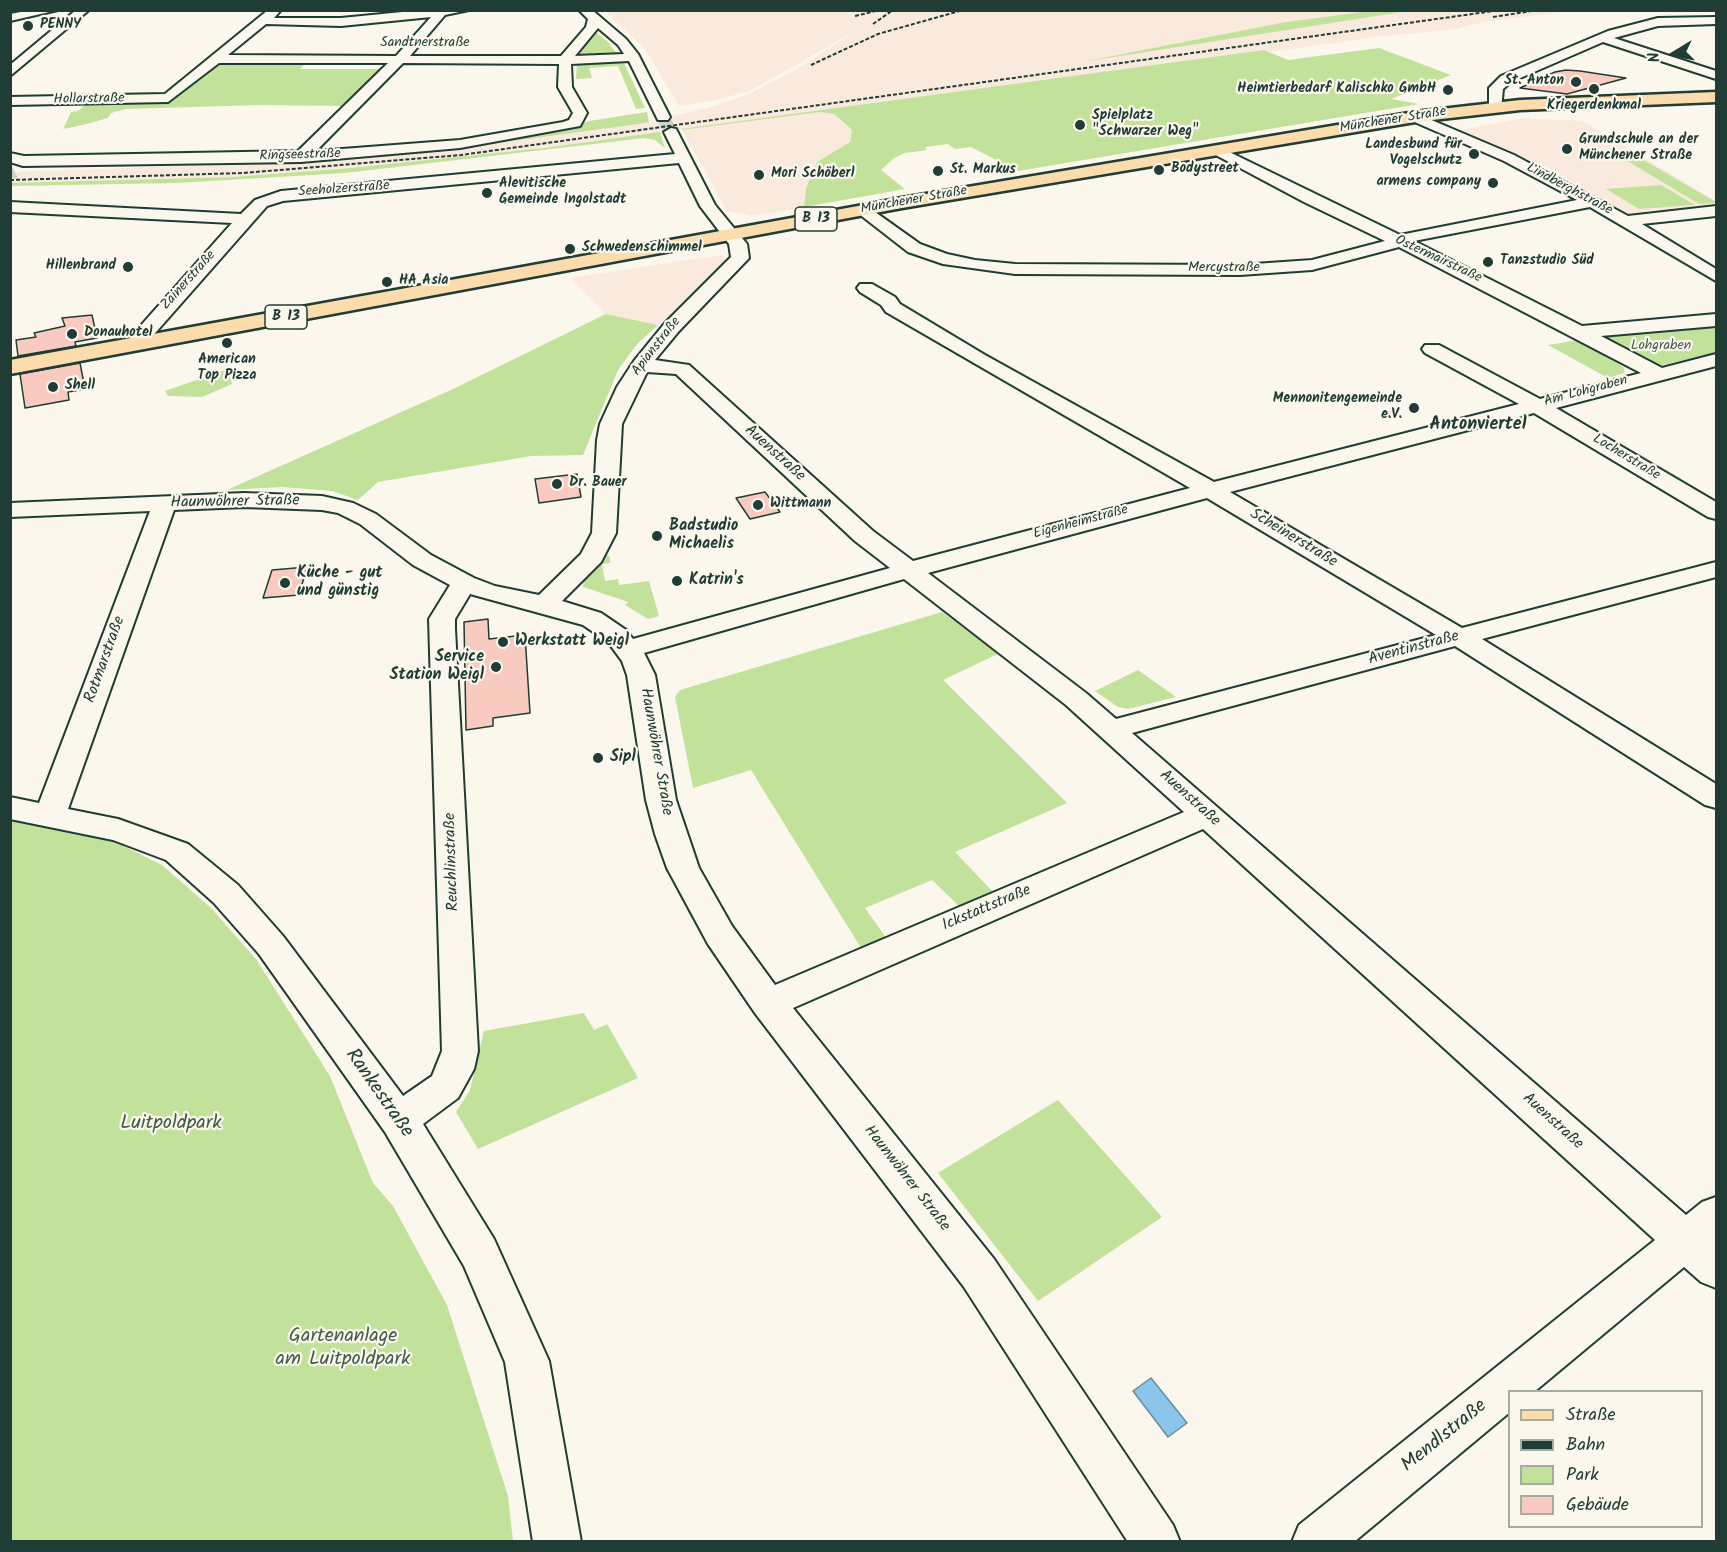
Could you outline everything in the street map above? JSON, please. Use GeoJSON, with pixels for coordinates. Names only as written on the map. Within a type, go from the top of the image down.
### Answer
{"type":"FeatureCollection","features":[{"type":"Feature","properties":{"kind":"main road","name":"Münchener Straße"},"geometry":{"type":"LineString","coordinates":[[10,367],[862,210],[1415,117],[1496,107],[1716,97]]}},
{"type":"Feature","properties":{"kind":"street"},"geometry":{"type":"LineString","coordinates":[[10,18],[52,10]]}},
{"type":"Feature","properties":{"kind":"street"},"geometry":{"type":"LineString","coordinates":[[61,10],[79,14]]}},
{"type":"Feature","properties":{"kind":"street"},"geometry":{"type":"LineString","coordinates":[[217,59],[266,21],[276,10]]}},
{"type":"Feature","properties":{"kind":"street"},"geometry":{"type":"LineString","coordinates":[[266,21],[341,22],[465,10]]}},
{"type":"Feature","properties":{"kind":"street"},"geometry":{"type":"LineString","coordinates":[[301,157],[400,59],[440,12]]}},
{"type":"Feature","properties":{"kind":"street"},"geometry":{"type":"LineString","coordinates":[[10,72],[79,14]]}},
{"type":"Feature","properties":{"kind":"street"},"geometry":{"type":"LineString","coordinates":[[589,14],[622,42],[633,57],[663,117]]}},
{"type":"Feature","properties":{"kind":"street"},"geometry":{"type":"LineString","coordinates":[[565,60],[592,28],[589,14]]}},
{"type":"Feature","properties":{"kind":"street"},"geometry":{"type":"LineString","coordinates":[[1496,107],[1496,88],[1500,84],[1622,30],[1658,22],[1716,21]]}},
{"type":"Feature","properties":{"kind":"street"},"geometry":{"type":"LineString","coordinates":[[1602,38],[1716,75]]}},
{"type":"Feature","properties":{"kind":"street","name":"Sandtnerstraße"},"geometry":{"type":"LineString","coordinates":[[217,59],[565,60],[633,57]]}},
{"type":"Feature","properties":{"kind":"street","name":"Hollarstraße"},"geometry":{"type":"LineString","coordinates":[[10,101],[168,98],[217,59]]}},
{"type":"Feature","properties":{"kind":"street","name":"Ringseestraße"},"geometry":{"type":"LineString","coordinates":[[16,163],[301,157],[460,144],[508,137],[575,123],[580,113],[566,87],[565,60]]}},
{"type":"Feature","properties":{"kind":"street","name":"Lindberghstraße"},"geometry":{"type":"LineString","coordinates":[[1415,117],[1509,158],[1593,202],[1716,276]]}},
{"type":"Feature","properties":{"kind":"street"},"geometry":{"type":"LineString","coordinates":[[671,132],[708,206],[731,235]]}},
{"type":"Feature","properties":{"kind":"street","name":"Ostermairstraße"},"geometry":{"type":"LineString","coordinates":[[1217,150],[1310,199],[1441,260],[1656,373]]}},
{"type":"Feature","properties":{"kind":"street","name":"Seeholzerstraße"},"geometry":{"type":"LineString","coordinates":[[245,219],[261,203],[281,196],[450,182],[684,158]]}},
{"type":"Feature","properties":{"kind":"street","name":"Mercystraße"},"geometry":{"type":"LineString","coordinates":[[862,210],[901,240],[928,254],[960,263],[1004,268],[1279,269],[1322,262],[1414,235],[1593,202]]}},
{"type":"Feature","properties":{"kind":"street"},"geometry":{"type":"LineString","coordinates":[[10,207],[245,219]]}},
{"type":"Feature","properties":{"kind":"street"},"geometry":{"type":"LineString","coordinates":[[1627,221],[1716,212]]}},
{"type":"Feature","properties":{"kind":"street","name":"Zainerstraße"},"geometry":{"type":"LineString","coordinates":[[135,344],[140,335],[245,219]]}},
{"type":"Feature","properties":{"kind":"street","name":"Apianstraße"},"geometry":{"type":"LineString","coordinates":[[545,604],[592,557],[604,533],[607,506],[606,461],[611,424],[640,365],[672,327],[735,266],[741,250],[731,235]]}},
{"type":"Feature","properties":{"kind":"street","name":"Scheinerstraße"},"geometry":{"type":"LineString","coordinates":[[866,288],[888,301],[893,308],[978,359],[1209,489],[1459,637],[1715,795]]}},
{"type":"Feature","properties":{"kind":"street"},"geometry":{"type":"LineString","coordinates":[[1581,332],[1716,320]]}},
{"type":"Feature","properties":{"kind":"street","name":"Am Lohgraben"},"geometry":{"type":"LineString","coordinates":[[1432,349],[1536,405],[1656,373],[1716,360]]}},
{"type":"Feature","properties":{"kind":"street","name":"Auenstraße"},"geometry":{"type":"LineString","coordinates":[[640,365],[682,369],[864,536],[1017,651],[1112,729],[1207,815],[1706,1241]]}},
{"type":"Feature","properties":{"kind":"street","name":"Eigenheimstraße"},"geometry":{"type":"LineString","coordinates":[[628,649],[905,569],[1536,405]]}},
{"type":"Feature","properties":{"kind":"street","name":"Locherstraße"},"geometry":{"type":"LineString","coordinates":[[1536,405],[1716,512]]}},
{"type":"Feature","properties":{"kind":"street","name":"Haunwöhrer Straße"},"geometry":{"type":"LineString","coordinates":[[10,510],[244,500],[334,505],[368,519],[423,560],[465,583],[504,597],[545,604],[592,619],[617,636],[628,649],[641,675],[661,800],[683,868],[740,967],[980,1273],[1156,1542]]}},
{"type":"Feature","properties":{"kind":"street","name":"Rotmarstraße"},"geometry":{"type":"LineString","coordinates":[[49,818],[165,503]]}},
{"type":"Feature","properties":{"kind":"street","name":"Aventinstraße"},"geometry":{"type":"LineString","coordinates":[[1112,729],[1716,569]]}},
{"type":"Feature","properties":{"kind":"street","name":"Reuchlinstraße"},"geometry":{"type":"LineString","coordinates":[[399,1120],[445,1088],[455,1069],[460,1051],[442,619],[450,603],[465,583]]}},
{"type":"Feature","properties":{"kind":"street","name":"Rankestraße"},"geometry":{"type":"LineString","coordinates":[[10,808],[49,818],[118,830],[177,852],[226,894],[271,945],[399,1120],[479,1253],[527,1360],[557,1542]]}},
{"type":"Feature","properties":{"kind":"street","name":"Ickstattstraße"},"geometry":{"type":"LineString","coordinates":[[768,1003],[1207,815]]}},
{"type":"Feature","properties":{"kind":"street","name":"Mendlstraße"},"geometry":{"type":"LineString","coordinates":[[1513,1390],[1706,1241]]}},
{"type":"Feature","properties":{"kind":"street","name":"Mendlstraße"},"geometry":{"type":"LineString","coordinates":[[1316,1542],[1508,1394]]}},
{"type":"Feature","properties":{"kind":"shaded area"},"geometry":{"type":"Polygon","coordinates":[[[605,11],[1570,11],[1483,22],[1451,30],[1383,36],[1271,52],[1264,50],[441,160],[233,177],[11,183],[10,172],[295,162],[469,147],[639,124],[711,107],[746,95],[796,70],[852,33],[750,91],[679,106],[645,49],[605,11]]]}},
{"type":"Feature","properties":{"kind":"shaded area","name":"Mori Schöberl"},"geometry":{"type":"Polygon","coordinates":[[[820,112],[834,114],[852,130],[850,142],[817,162],[806,188],[804,207],[752,216],[727,211],[682,130],[820,112]]]}},
{"type":"Feature","properties":{"kind":"shaded area","name":"Grundschule an der Münchener Straße"},"geometry":{"type":"Polygon","coordinates":[[[1522,118],[1583,121],[1716,201],[1716,207],[1637,215],[1625,213],[1549,168],[1461,130],[1522,118]]]}},
{"type":"Feature","properties":{"kind":"shaded area"},"geometry":{"type":"Polygon","coordinates":[[[721,255],[725,260],[723,265],[658,325],[606,314],[570,278],[721,255]]]}},
{"type":"Feature","properties":{"kind":"green space"},"geometry":{"type":"Polygon","coordinates":[[[1370,11],[1432,11],[1402,12],[1082,62],[1286,22],[1370,11]]]}},
{"type":"Feature","properties":{"kind":"green space"},"geometry":{"type":"Polygon","coordinates":[[[596,32],[616,53],[573,55],[596,32]]]}},
{"type":"Feature","properties":{"kind":"green space"},"geometry":{"type":"Polygon","coordinates":[[[1379,48],[1451,75],[1391,99],[1419,104],[1018,171],[971,147],[955,149],[948,144],[925,147],[927,150],[905,153],[894,158],[881,170],[905,189],[804,207],[806,188],[817,162],[850,142],[852,130],[834,114],[820,112],[681,129],[1264,50],[1288,60],[1379,48]]]}},
{"type":"Feature","properties":{"kind":"green space"},"geometry":{"type":"Polygon","coordinates":[[[307,61],[300,69],[382,69],[347,106],[259,105],[126,109],[111,113],[108,118],[63,129],[71,112],[78,111],[86,104],[173,100],[218,63],[307,61]]]}},
{"type":"Feature","properties":{"kind":"green space"},"geometry":{"type":"Polygon","coordinates":[[[622,61],[645,108],[636,109],[618,66],[589,68],[592,78],[576,79],[577,63],[622,61]]]}},
{"type":"Feature","properties":{"kind":"green space"},"geometry":{"type":"Polygon","coordinates":[[[647,112],[649,122],[639,124],[469,147],[553,132],[589,121],[647,112]]]}},
{"type":"Feature","properties":{"kind":"green space"},"geometry":{"type":"Polygon","coordinates":[[[660,132],[665,148],[655,140],[645,138],[345,173],[177,183],[11,186],[11,183],[233,177],[350,168],[544,148],[660,132]]]}},
{"type":"Feature","properties":{"kind":"green space"},"geometry":{"type":"Polygon","coordinates":[[[1640,158],[1716,203],[1699,204],[1624,159],[1640,158]]]}},
{"type":"Feature","properties":{"kind":"green space"},"geometry":{"type":"Polygon","coordinates":[[[1661,185],[1695,205],[1639,209],[1606,189],[1661,185]]]}},
{"type":"Feature","properties":{"kind":"green space"},"geometry":{"type":"Polygon","coordinates":[[[606,314],[658,325],[637,344],[618,370],[583,455],[531,456],[378,482],[358,500],[332,491],[282,487],[227,490],[453,389],[606,314]]]}},
{"type":"Feature","properties":{"kind":"green space","name":"Lohgraben"},"geometry":{"type":"Polygon","coordinates":[[[1716,322],[1716,353],[1658,366],[1597,335],[1716,322]]]}},
{"type":"Feature","properties":{"kind":"green space"},"geometry":{"type":"Polygon","coordinates":[[[1578,340],[1619,364],[1624,368],[1624,373],[1608,378],[1548,345],[1578,340]]]}},
{"type":"Feature","properties":{"kind":"green space"},"geometry":{"type":"Polygon","coordinates":[[[228,369],[232,384],[202,397],[168,396],[165,391],[228,369]]]}},
{"type":"Feature","properties":{"kind":"green space"},"geometry":{"type":"Polygon","coordinates":[[[607,555],[610,557],[610,563],[602,564],[605,581],[618,579],[619,585],[649,581],[659,616],[648,619],[625,605],[628,602],[583,587],[584,580],[607,555]]]}},
{"type":"Feature","properties":{"kind":"green space"},"geometry":{"type":"Polygon","coordinates":[[[942,612],[1000,653],[943,680],[1067,803],[955,852],[994,893],[961,908],[932,880],[865,908],[887,939],[861,948],[751,770],[693,788],[675,697],[680,690],[942,612]]]}},
{"type":"Feature","properties":{"kind":"green space"},"geometry":{"type":"Polygon","coordinates":[[[1138,670],[1176,697],[1128,709],[1118,707],[1095,691],[1138,670]]]}},
{"type":"Feature","properties":{"kind":"green space","name":"Luitpoldpark"},"geometry":{"type":"Polygon","coordinates":[[[11,819],[107,838],[162,865],[211,908],[256,959],[330,1076],[373,1183],[393,1206],[447,1305],[508,1496],[513,1541],[11,1542],[11,819]]]}},
{"type":"Feature","properties":{"kind":"green space"},"geometry":{"type":"Polygon","coordinates":[[[584,1013],[594,1030],[607,1024],[638,1078],[478,1149],[456,1112],[470,1090],[484,1031],[584,1013]]]}},
{"type":"Feature","properties":{"kind":"green space"},"geometry":{"type":"Polygon","coordinates":[[[1058,1100],[1162,1217],[1038,1301],[938,1173],[1058,1100]]]}},
{"type":"Feature","properties":{"kind":"water"},"geometry":{"type":"Polygon","coordinates":[[[1151,1378],[1187,1423],[1168,1437],[1133,1391],[1151,1378]]]}},
{"type":"Feature","properties":{"kind":"building","name":"St. Anton"},"geometry":{"type":"Polygon","coordinates":[[[1566,70],[1626,78],[1567,94],[1520,88],[1555,72],[1566,70]]]}},
{"type":"Feature","properties":{"kind":"building","name":"Donauhotel"},"geometry":{"type":"Polygon","coordinates":[[[92,315],[97,338],[75,342],[76,346],[18,356],[16,340],[36,337],[34,333],[65,326],[62,318],[92,315]]]}},
{"type":"Feature","properties":{"kind":"building","name":"Shell"},"geometry":{"type":"Polygon","coordinates":[[[80,363],[85,389],[68,392],[69,400],[25,408],[20,374],[80,363]]]}},
{"type":"Feature","properties":{"kind":"building","name":"Dr. Bauer"},"geometry":{"type":"Polygon","coordinates":[[[577,474],[581,497],[539,503],[535,479],[577,474]]]}},
{"type":"Feature","properties":{"kind":"building","name":"Wittmann"},"geometry":{"type":"Polygon","coordinates":[[[765,492],[780,512],[750,519],[736,498],[765,492]]]}},
{"type":"Feature","properties":{"kind":"building","name":"Küche - gut und günstig"},"geometry":{"type":"Polygon","coordinates":[[[307,567],[299,595],[263,598],[272,570],[307,567]]]}},
{"type":"Feature","properties":{"kind":"building","name":"Service Station Weigl"},"geometry":{"type":"Polygon","coordinates":[[[488,619],[489,639],[525,635],[530,713],[493,718],[493,726],[466,730],[464,622],[488,619]]]}},
{"type":"Feature","properties":{"kind":"tunnel"},"geometry":{"type":"LineString","coordinates":[[663,117],[670,131]]}},
{"type":"Feature","properties":{"kind":"tunnel"},"geometry":{"type":"LineString","coordinates":[[10,172],[14,170]]}},
{"type":"Feature","properties":{"kind":"railway"},"geometry":{"type":"LineString","coordinates":[[855,16],[880,10]]}},
{"type":"Feature","properties":{"kind":"railway"},"geometry":{"type":"LineString","coordinates":[[873,24],[893,10]]}},
{"type":"Feature","properties":{"kind":"railway"},"geometry":{"type":"LineString","coordinates":[[811,65],[878,34],[963,10]]}},
{"type":"Feature","properties":{"kind":"railway"},"geometry":{"type":"LineString","coordinates":[[10,180],[243,173],[461,155],[1501,10]]}},
{"type":"Feature","properties":{"kind":"railway"},"geometry":{"type":"LineString","coordinates":[[1493,17],[1538,10]]}},
{"type":"Feature","properties":{"kind":"place","name":"PENNY"},"geometry":{"type":"Point","coordinates":[28,26]}},
{"type":"Feature","properties":{"kind":"place","name":"St. Anton"},"geometry":{"type":"Point","coordinates":[1576,82]}},
{"type":"Feature","properties":{"kind":"place","name":"Kriegerdenkmal"},"geometry":{"type":"Point","coordinates":[1594,89]}},
{"type":"Feature","properties":{"kind":"place","name":"Heimtierbedarf Kalischko GmbH"},"geometry":{"type":"Point","coordinates":[1448,90]}},
{"type":"Feature","properties":{"kind":"place","name":"Spielplatz \"Schwarzer Weg\""},"geometry":{"type":"Point","coordinates":[1080,125]}},
{"type":"Feature","properties":{"kind":"place","name":"Grundschule an der Münchener Straße"},"geometry":{"type":"Point","coordinates":[1567,149]}},
{"type":"Feature","properties":{"kind":"place","name":"Landesbund für Vogelschutz"},"geometry":{"type":"Point","coordinates":[1474,154]}},
{"type":"Feature","properties":{"kind":"place","name":"Bodystreet"},"geometry":{"type":"Point","coordinates":[1159,170]}},
{"type":"Feature","properties":{"kind":"place","name":"St. Markus"},"geometry":{"type":"Point","coordinates":[938,171]}},
{"type":"Feature","properties":{"kind":"place","name":"Mori Schöberl"},"geometry":{"type":"Point","coordinates":[759,175]}},
{"type":"Feature","properties":{"kind":"place","name":"armens company"},"geometry":{"type":"Point","coordinates":[1493,183]}},
{"type":"Feature","properties":{"kind":"place","name":"Alevitische Gemeinde Ingolstadt"},"geometry":{"type":"Point","coordinates":[487,193]}},
{"type":"Feature","properties":{"kind":"place","name":"Schwedenschimmel"},"geometry":{"type":"Point","coordinates":[570,249]}},
{"type":"Feature","properties":{"kind":"place","name":"Tanzstudio Süd"},"geometry":{"type":"Point","coordinates":[1488,262]}},
{"type":"Feature","properties":{"kind":"place","name":"Hillenbrand"},"geometry":{"type":"Point","coordinates":[128,267]}},
{"type":"Feature","properties":{"kind":"place","name":"HA Asia"},"geometry":{"type":"Point","coordinates":[387,282]}},
{"type":"Feature","properties":{"kind":"place","name":"Donauhotel"},"geometry":{"type":"Point","coordinates":[72,334]}},
{"type":"Feature","properties":{"kind":"place","name":"American Top Pizza"},"geometry":{"type":"Point","coordinates":[227,343]}},
{"type":"Feature","properties":{"kind":"place","name":"Shell"},"geometry":{"type":"Point","coordinates":[53,387]}},
{"type":"Feature","properties":{"kind":"place","name":"Mennonitengemeinde e.V."},"geometry":{"type":"Point","coordinates":[1414,408]}},
{"type":"Feature","properties":{"kind":"place","name":"Dr. Bauer"},"geometry":{"type":"Point","coordinates":[557,484]}},
{"type":"Feature","properties":{"kind":"place","name":"Wittmann"},"geometry":{"type":"Point","coordinates":[758,505]}},
{"type":"Feature","properties":{"kind":"place","name":"Badstudio Michaelis"},"geometry":{"type":"Point","coordinates":[657,536]}},
{"type":"Feature","properties":{"kind":"place","name":"Katrin's"},"geometry":{"type":"Point","coordinates":[677,581]}},
{"type":"Feature","properties":{"kind":"place","name":"Küche - gut und günstig"},"geometry":{"type":"Point","coordinates":[285,583]}},
{"type":"Feature","properties":{"kind":"place","name":"Werkstatt Weigl"},"geometry":{"type":"Point","coordinates":[503,642]}},
{"type":"Feature","properties":{"kind":"place","name":"Service Station Weigl"},"geometry":{"type":"Point","coordinates":[496,667]}},
{"type":"Feature","properties":{"kind":"place","name":"Sipl"},"geometry":{"type":"Point","coordinates":[598,758]}},
{"type":"Feature","properties":{"kind":"district","name":"Antonviertel"},"geometry":{"type":"Point","coordinates":[1478,426]}},
{"type":"Feature","properties":{"kind":"park label","name":"Gartenanlage am Luitpoldpark"},"geometry":{"type":"Point","coordinates":[343,1350]}}]}
